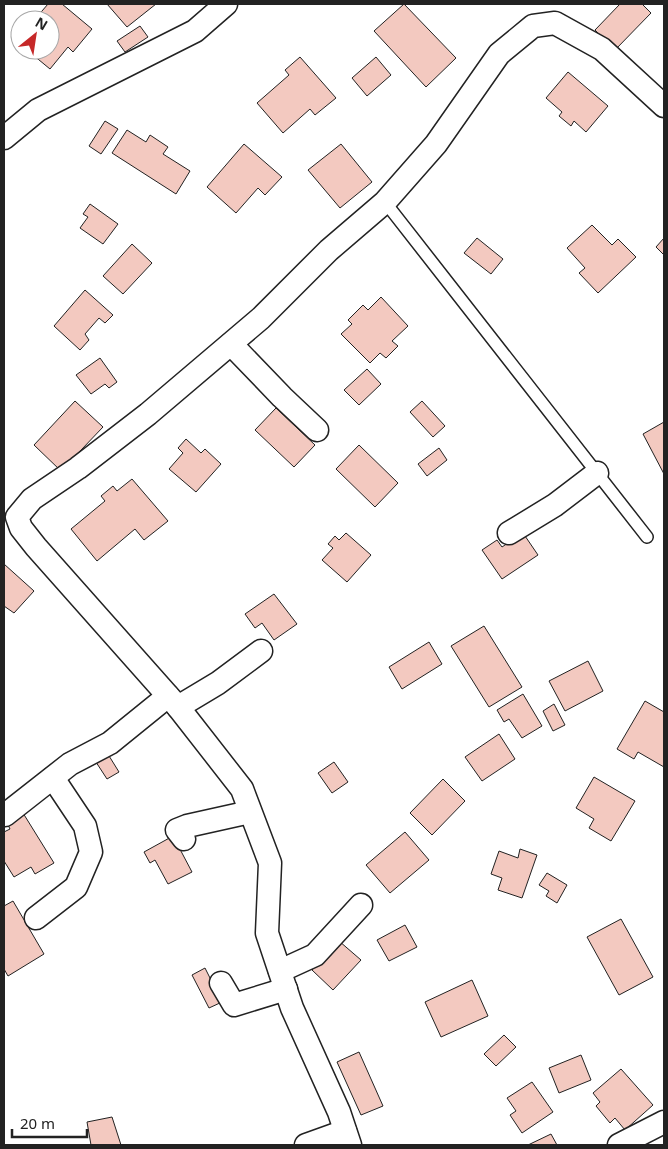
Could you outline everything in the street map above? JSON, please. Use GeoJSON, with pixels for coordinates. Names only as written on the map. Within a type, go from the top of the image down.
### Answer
{"type":"FeatureCollection","features":[{"type":"Feature","properties":{"kind":"street"},"geometry":{"type":"LineString","coordinates":[[4,138],[38,110],[195,31],[226,4]]}},
{"type":"Feature","properties":{"kind":"street"},"geometry":{"type":"LineString","coordinates":[[306,1145],[348,1138],[283,980],[267,933],[270,863],[242,790],[173,702],[36,547],[21,528],[17,517],[32,499],[78,468],[148,414],[231,344],[261,318],[329,250],[385,202],[436,144],[499,54],[533,26],[555,23],[602,49],[664,106]]}},
{"type":"Feature","properties":{"kind":"street"},"geometry":{"type":"LineString","coordinates":[[231,344],[317,430]]}},
{"type":"Feature","properties":{"kind":"street"},"geometry":{"type":"LineString","coordinates":[[509,533],[556,505],[597,473]]}},
{"type":"Feature","properties":{"kind":"street"},"geometry":{"type":"LineString","coordinates":[[5,815],[70,764],[110,742],[173,702],[218,683],[261,651]]}},
{"type":"Feature","properties":{"kind":"street"},"geometry":{"type":"LineString","coordinates":[[36,918],[76,887],[91,852],[85,826],[52,778]]}},
{"type":"Feature","properties":{"kind":"street"},"geometry":{"type":"LineString","coordinates":[[184,839],[177,830],[186,826],[250,812]]}},
{"type":"Feature","properties":{"kind":"street"},"geometry":{"type":"LineString","coordinates":[[221,983],[234,1004],[283,980],[315,955],[361,905]]}},
{"type":"Feature","properties":{"kind":"street"},"geometry":{"type":"LineString","coordinates":[[619,1145],[664,1122]]}},
{"type":"Feature","properties":{"kind":"lane"},"geometry":{"type":"LineString","coordinates":[[385,202],[647,537]]}},
{"type":"Feature","properties":{"kind":"building"},"geometry":{"type":"Polygon","coordinates":[[[48,4],[62,4],[92,29],[73,52],[68,47],[60,57],[60,10],[43,10],[48,4]]]}},
{"type":"Feature","properties":{"kind":"building"},"geometry":{"type":"Polygon","coordinates":[[[107,4],[156,4],[127,27],[107,4]]]}},
{"type":"Feature","properties":{"kind":"building"},"geometry":{"type":"Polygon","coordinates":[[[404,4],[456,58],[426,87],[374,31],[404,4]]]}},
{"type":"Feature","properties":{"kind":"building"},"geometry":{"type":"Polygon","coordinates":[[[620,4],[642,4],[651,13],[615,50],[595,30],[620,4]]]}},
{"type":"Feature","properties":{"kind":"building"},"geometry":{"type":"Polygon","coordinates":[[[140,26],[148,37],[125,52],[117,41],[140,26]]]}},
{"type":"Feature","properties":{"kind":"building"},"geometry":{"type":"Polygon","coordinates":[[[300,57],[336,98],[315,115],[310,109],[283,133],[257,103],[289,75],[285,70],[300,57]]]}},
{"type":"Feature","properties":{"kind":"building"},"geometry":{"type":"Polygon","coordinates":[[[376,57],[391,75],[367,96],[352,78],[376,57]]]}},
{"type":"Feature","properties":{"kind":"building"},"geometry":{"type":"Polygon","coordinates":[[[39,60],[57,60],[50,69],[39,60]]]}},
{"type":"Feature","properties":{"kind":"building"},"geometry":{"type":"Polygon","coordinates":[[[568,72],[608,106],[586,132],[574,121],[571,126],[559,116],[562,112],[546,98],[568,72]]]}},
{"type":"Feature","properties":{"kind":"building"},"geometry":{"type":"Polygon","coordinates":[[[105,121],[118,129],[101,154],[89,146],[105,121]]]}},
{"type":"Feature","properties":{"kind":"building"},"geometry":{"type":"Polygon","coordinates":[[[127,130],[146,142],[150,135],[168,147],[163,154],[190,171],[176,194],[112,153],[127,130]]]}},
{"type":"Feature","properties":{"kind":"building"},"geometry":{"type":"Polygon","coordinates":[[[244,144],[282,177],[265,195],[258,188],[236,213],[207,187],[244,144]]]}},
{"type":"Feature","properties":{"kind":"building"},"geometry":{"type":"Polygon","coordinates":[[[341,144],[372,182],[340,208],[308,170],[341,144]]]}},
{"type":"Feature","properties":{"kind":"building"},"geometry":{"type":"Polygon","coordinates":[[[90,204],[118,224],[103,244],[80,228],[88,217],[83,214],[90,204]]]}},
{"type":"Feature","properties":{"kind":"building"},"geometry":{"type":"Polygon","coordinates":[[[592,225],[612,245],[618,239],[636,257],[598,293],[579,273],[585,268],[567,248],[592,225]]]}},
{"type":"Feature","properties":{"kind":"building"},"geometry":{"type":"Polygon","coordinates":[[[477,238],[503,259],[491,274],[464,253],[477,238]]]}},
{"type":"Feature","properties":{"kind":"building"},"geometry":{"type":"Polygon","coordinates":[[[664,238],[664,255],[656,247],[664,238]]]}},
{"type":"Feature","properties":{"kind":"building"},"geometry":{"type":"Polygon","coordinates":[[[132,244],[152,263],[123,294],[103,276],[132,244]]]}},
{"type":"Feature","properties":{"kind":"building"},"geometry":{"type":"Polygon","coordinates":[[[85,290],[113,315],[105,323],[99,318],[85,334],[89,340],[80,350],[54,326],[85,290]]]}},
{"type":"Feature","properties":{"kind":"building"},"geometry":{"type":"Polygon","coordinates":[[[381,297],[408,326],[392,341],[398,346],[386,358],[380,353],[370,363],[341,334],[352,324],[348,320],[363,305],[368,310],[381,297]]]}},
{"type":"Feature","properties":{"kind":"building"},"geometry":{"type":"Polygon","coordinates":[[[100,358],[117,382],[109,388],[105,384],[91,394],[76,375],[100,358]]]}},
{"type":"Feature","properties":{"kind":"building"},"geometry":{"type":"Polygon","coordinates":[[[367,369],[381,384],[359,405],[344,390],[367,369]]]}},
{"type":"Feature","properties":{"kind":"building"},"geometry":{"type":"Polygon","coordinates":[[[75,401],[103,427],[61,471],[34,445],[75,401]]]}},
{"type":"Feature","properties":{"kind":"building"},"geometry":{"type":"Polygon","coordinates":[[[422,401],[445,426],[433,437],[410,412],[422,401]]]}},
{"type":"Feature","properties":{"kind":"building"},"geometry":{"type":"Polygon","coordinates":[[[276,408],[315,445],[294,467],[255,430],[276,408]]]}},
{"type":"Feature","properties":{"kind":"building"},"geometry":{"type":"Polygon","coordinates":[[[664,422],[664,474],[643,434],[664,422]]]}},
{"type":"Feature","properties":{"kind":"building"},"geometry":{"type":"Polygon","coordinates":[[[186,439],[201,453],[205,449],[221,464],[196,492],[169,469],[183,453],[178,448],[186,439]]]}},
{"type":"Feature","properties":{"kind":"building"},"geometry":{"type":"Polygon","coordinates":[[[359,445],[398,483],[375,507],[336,469],[359,445]]]}},
{"type":"Feature","properties":{"kind":"building"},"geometry":{"type":"Polygon","coordinates":[[[439,448],[447,460],[427,476],[418,464],[439,448]]]}},
{"type":"Feature","properties":{"kind":"building"},"geometry":{"type":"Polygon","coordinates":[[[132,479],[168,521],[144,540],[135,529],[97,561],[71,529],[105,501],[101,496],[113,486],[117,491],[132,479]]]}},
{"type":"Feature","properties":{"kind":"building"},"geometry":{"type":"Polygon","coordinates":[[[346,533],[371,555],[347,582],[322,560],[333,548],[328,544],[335,536],[339,540],[346,533]]]}},
{"type":"Feature","properties":{"kind":"building"},"geometry":{"type":"Polygon","coordinates":[[[523,533],[538,555],[502,579],[482,550],[497,540],[502,547],[523,533]]]}},
{"type":"Feature","properties":{"kind":"building"},"geometry":{"type":"Polygon","coordinates":[[[4,564],[34,591],[14,613],[4,606],[4,564]]]}},
{"type":"Feature","properties":{"kind":"building"},"geometry":{"type":"Polygon","coordinates":[[[274,594],[297,624],[274,640],[262,623],[255,628],[245,614],[274,594]]]}},
{"type":"Feature","properties":{"kind":"building"},"geometry":{"type":"Polygon","coordinates":[[[484,626],[522,687],[489,707],[451,646],[484,626]]]}},
{"type":"Feature","properties":{"kind":"building"},"geometry":{"type":"Polygon","coordinates":[[[429,642],[442,664],[402,689],[389,667],[429,642]]]}},
{"type":"Feature","properties":{"kind":"building"},"geometry":{"type":"Polygon","coordinates":[[[588,661],[603,691],[565,711],[549,681],[588,661]]]}},
{"type":"Feature","properties":{"kind":"building"},"geometry":{"type":"Polygon","coordinates":[[[523,694],[542,726],[522,738],[509,719],[504,722],[497,710],[523,694]]]}},
{"type":"Feature","properties":{"kind":"building"},"geometry":{"type":"Polygon","coordinates":[[[645,701],[664,712],[664,767],[638,752],[634,759],[617,749],[645,701]]]}},
{"type":"Feature","properties":{"kind":"building"},"geometry":{"type":"Polygon","coordinates":[[[554,704],[565,725],[553,731],[543,711],[554,704]]]}},
{"type":"Feature","properties":{"kind":"building"},"geometry":{"type":"Polygon","coordinates":[[[499,734],[515,759],[482,781],[465,757],[499,734]]]}},
{"type":"Feature","properties":{"kind":"building"},"geometry":{"type":"Polygon","coordinates":[[[106,751],[119,772],[107,779],[94,759],[106,751]]]}},
{"type":"Feature","properties":{"kind":"building"},"geometry":{"type":"Polygon","coordinates":[[[334,762],[348,782],[332,793],[318,773],[334,762]]]}},
{"type":"Feature","properties":{"kind":"building"},"geometry":{"type":"Polygon","coordinates":[[[594,777],[635,801],[611,841],[589,828],[594,819],[576,808],[594,777]]]}},
{"type":"Feature","properties":{"kind":"building"},"geometry":{"type":"Polygon","coordinates":[[[443,779],[465,801],[432,835],[410,813],[443,779]]]}},
{"type":"Feature","properties":{"kind":"building"},"geometry":{"type":"Polygon","coordinates":[[[23,813],[54,863],[35,874],[31,867],[14,877],[4,861],[4,832],[10,829],[7,823],[23,813]]]}},
{"type":"Feature","properties":{"kind":"building"},"geometry":{"type":"Polygon","coordinates":[[[405,832],[429,860],[390,893],[366,865],[405,832]]]}},
{"type":"Feature","properties":{"kind":"building"},"geometry":{"type":"Polygon","coordinates":[[[173,836],[192,872],[168,884],[155,860],[150,863],[144,852],[173,836]]]}},
{"type":"Feature","properties":{"kind":"building"},"geometry":{"type":"Polygon","coordinates":[[[520,849],[537,855],[522,898],[498,890],[502,878],[491,874],[499,851],[518,858],[520,849]]]}},
{"type":"Feature","properties":{"kind":"building"},"geometry":{"type":"Polygon","coordinates":[[[547,873],[567,885],[557,903],[546,896],[549,891],[539,885],[547,873]]]}},
{"type":"Feature","properties":{"kind":"building"},"geometry":{"type":"Polygon","coordinates":[[[13,901],[44,954],[8,976],[4,969],[4,906],[13,901]]]}},
{"type":"Feature","properties":{"kind":"building"},"geometry":{"type":"Polygon","coordinates":[[[621,919],[653,977],[619,995],[587,937],[621,919]]]}},
{"type":"Feature","properties":{"kind":"building"},"geometry":{"type":"Polygon","coordinates":[[[405,925],[417,947],[389,961],[377,940],[405,925]]]}},
{"type":"Feature","properties":{"kind":"building"},"geometry":{"type":"Polygon","coordinates":[[[339,941],[361,960],[333,990],[312,970],[339,941]]]}},
{"type":"Feature","properties":{"kind":"building"},"geometry":{"type":"Polygon","coordinates":[[[205,968],[222,1002],[209,1008],[192,975],[205,968]]]}},
{"type":"Feature","properties":{"kind":"building"},"geometry":{"type":"Polygon","coordinates":[[[472,980],[488,1016],[441,1037],[425,1002],[472,980]]]}},
{"type":"Feature","properties":{"kind":"building"},"geometry":{"type":"Polygon","coordinates":[[[504,1035],[516,1047],[496,1066],[484,1054],[504,1035]]]}},
{"type":"Feature","properties":{"kind":"building"},"geometry":{"type":"Polygon","coordinates":[[[359,1052],[383,1106],[361,1115],[337,1062],[359,1052]]]}},
{"type":"Feature","properties":{"kind":"building"},"geometry":{"type":"Polygon","coordinates":[[[581,1055],[591,1080],[559,1093],[549,1068],[581,1055]]]}},
{"type":"Feature","properties":{"kind":"building"},"geometry":{"type":"Polygon","coordinates":[[[621,1069],[653,1105],[625,1130],[615,1118],[610,1123],[596,1106],[600,1102],[593,1093],[621,1069]]]}},
{"type":"Feature","properties":{"kind":"building"},"geometry":{"type":"Polygon","coordinates":[[[532,1082],[553,1112],[522,1133],[510,1115],[516,1111],[507,1098],[532,1082]]]}},
{"type":"Feature","properties":{"kind":"building"},"geometry":{"type":"Polygon","coordinates":[[[112,1117],[121,1145],[91,1145],[87,1122],[112,1117]]]}},
{"type":"Feature","properties":{"kind":"building"},"geometry":{"type":"Polygon","coordinates":[[[551,1134],[557,1145],[528,1145],[551,1134]]]}}]}
